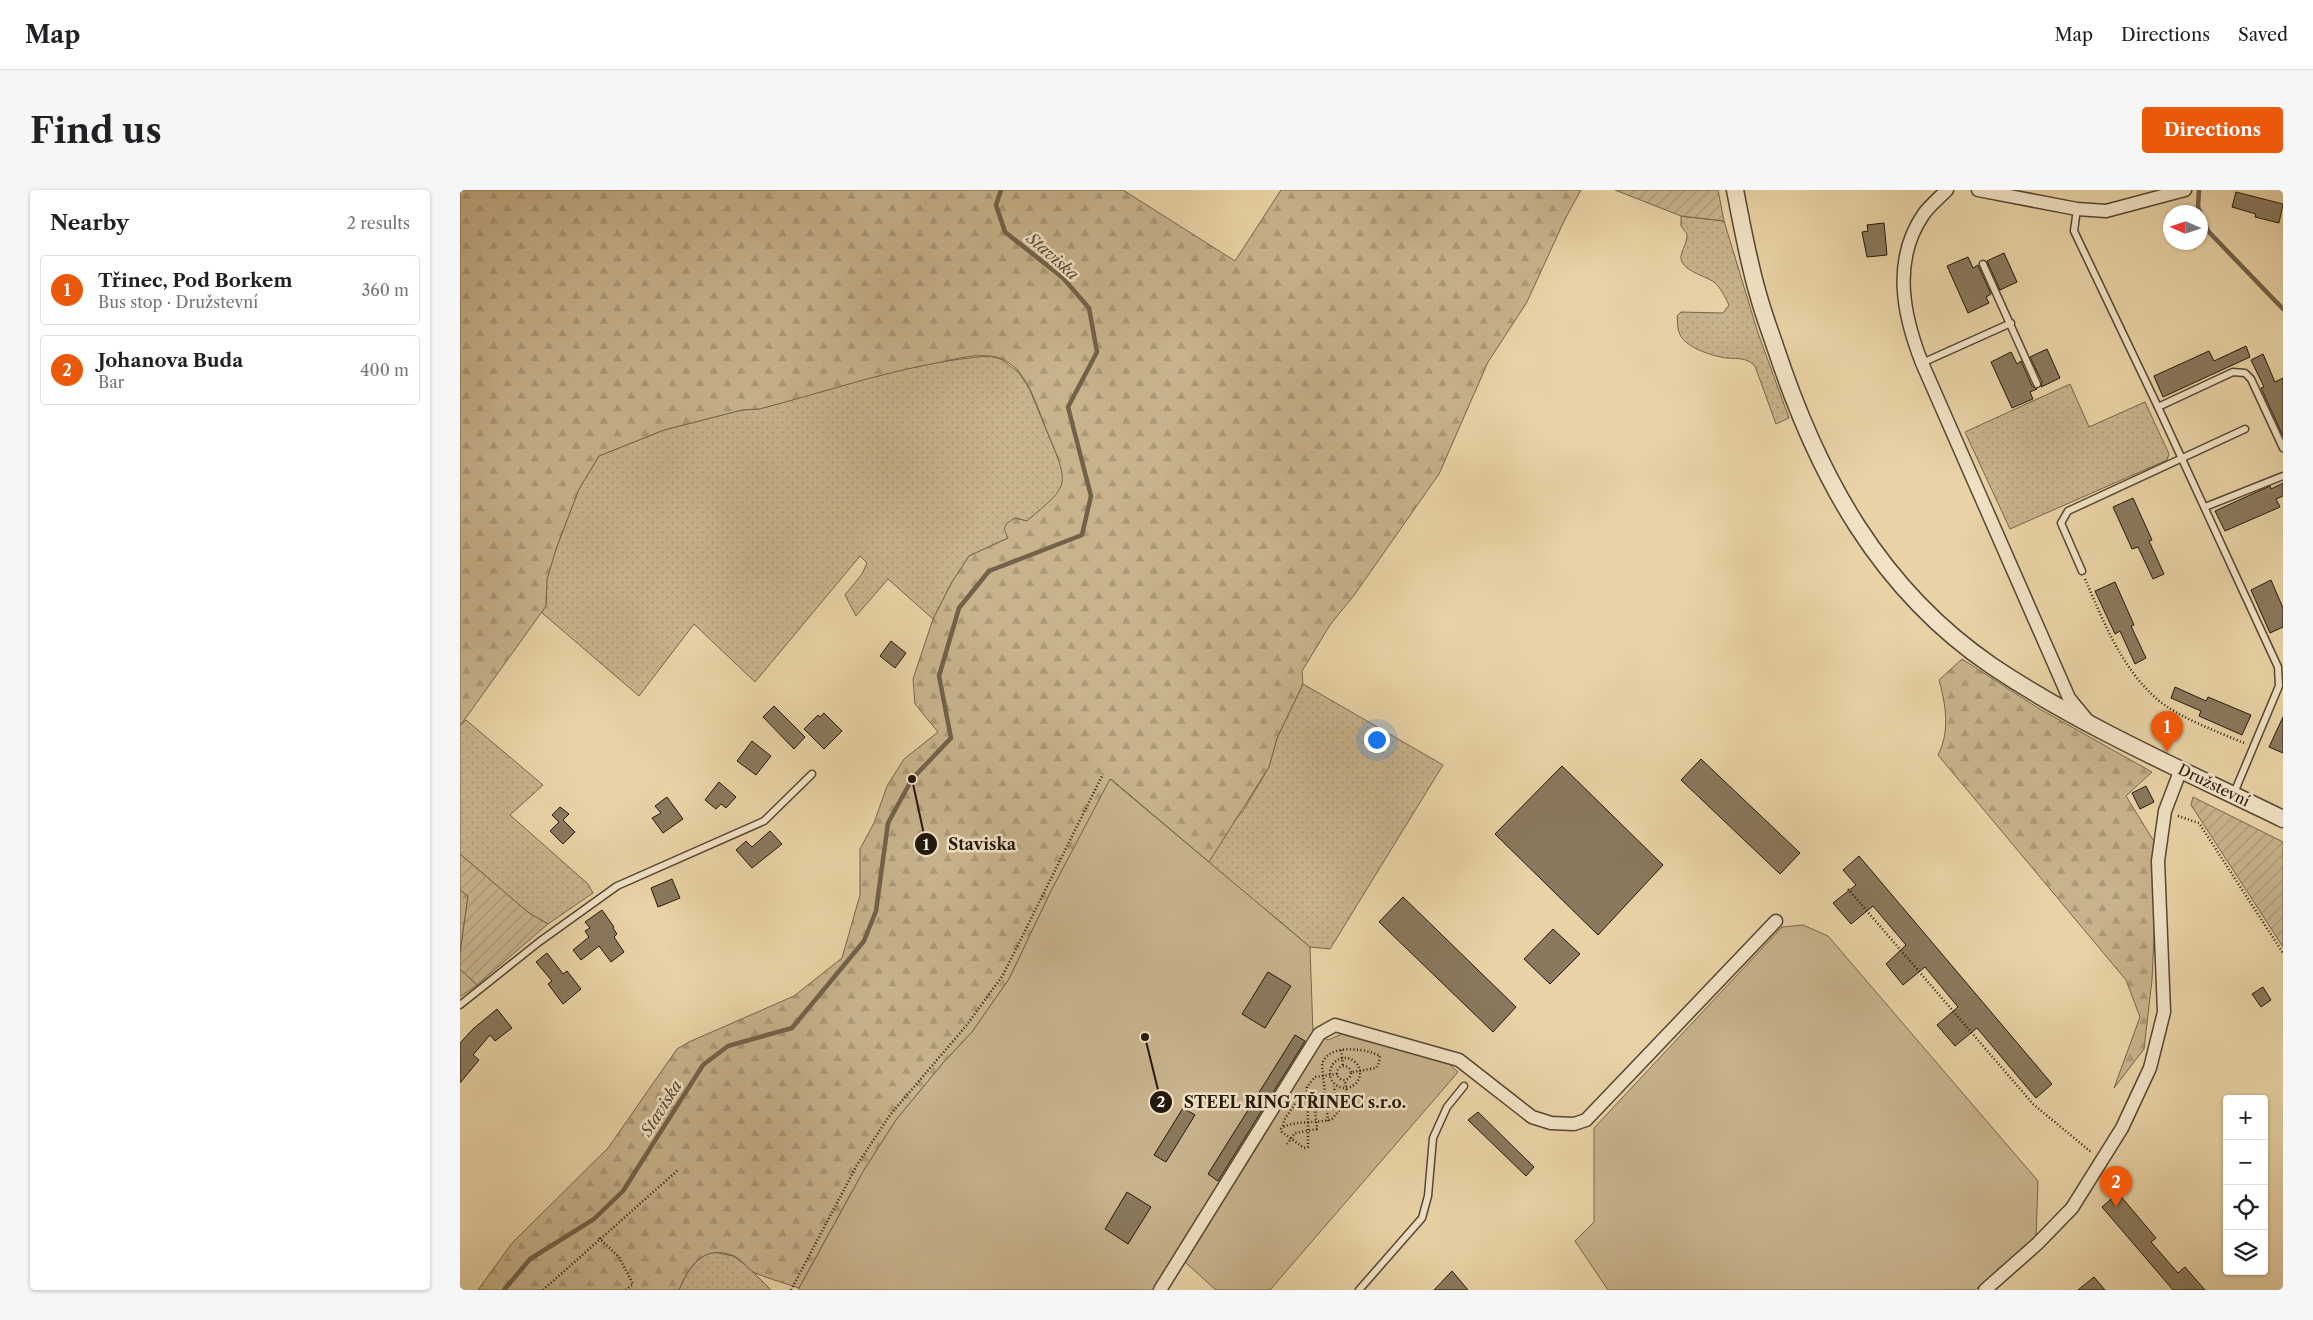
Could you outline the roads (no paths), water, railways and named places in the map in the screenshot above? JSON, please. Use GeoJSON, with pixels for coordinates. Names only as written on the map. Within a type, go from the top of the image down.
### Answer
{"type":"FeatureCollection","features":[{"type":"Feature","properties":{"kind":"street","name":"Družstevní"},"geometry":{"type":"LineString","coordinates":[[1735,190],[1758,295],[1790,393],[1810,442],[1839,497],[1880,560],[1938,622],[1992,666],[2140,750],[2283,819]]}},
{"type":"Feature","properties":{"kind":"street"},"geometry":{"type":"LineString","coordinates":[[1947,190],[1923,215],[1907,250],[1902,291],[1910,331],[1922,363],[2069,698],[2090,723]]}},
{"type":"Feature","properties":{"kind":"street"},"geometry":{"type":"LineString","coordinates":[[1978,190],[2077,209],[2106,211],[2185,190]]}},
{"type":"Feature","properties":{"kind":"street"},"geometry":{"type":"LineString","coordinates":[[1985,1290],[2037,1244],[2072,1208],[2122,1128],[2150,1068],[2164,1012],[2158,861],[2165,811],[2180,768]]}},
{"type":"Feature","properties":{"kind":"street"},"geometry":{"type":"LineString","coordinates":[[1160,1290],[1319,1034],[1335,1024],[1459,1060],[1532,1117],[1551,1123],[1574,1124],[1586,1120],[1776,922]]}},
{"type":"Feature","properties":{"kind":"lane"},"geometry":{"type":"LineString","coordinates":[[2077,209],[2074,231],[2205,507],[2278,667],[2279,686],[2234,794]]}},
{"type":"Feature","properties":{"kind":"lane"},"geometry":{"type":"LineString","coordinates":[[1983,264],[2037,384]]}},
{"type":"Feature","properties":{"kind":"lane"},"geometry":{"type":"LineString","coordinates":[[1922,363],[2011,323]]}},
{"type":"Feature","properties":{"kind":"lane"},"geometry":{"type":"LineString","coordinates":[[2158,407],[2233,372],[2245,373],[2251,379],[2283,448]]}},
{"type":"Feature","properties":{"kind":"lane"},"geometry":{"type":"LineString","coordinates":[[2082,571],[2061,524],[2068,510],[2244,429]]}},
{"type":"Feature","properties":{"kind":"lane"},"geometry":{"type":"LineString","coordinates":[[2205,507],[2283,476]]}},
{"type":"Feature","properties":{"kind":"lane"},"geometry":{"type":"LineString","coordinates":[[460,1005],[539,942],[617,886],[764,820],[812,774]]}},
{"type":"Feature","properties":{"kind":"lane"},"geometry":{"type":"LineString","coordinates":[[1359,1290],[1422,1218],[1428,1196],[1428,1170],[1433,1138],[1447,1107],[1464,1086]]}},
{"type":"Feature","properties":{"kind":"waterway","name":"Staviska"},"geometry":{"type":"LineString","coordinates":[[504,1290],[530,1259],[594,1219],[623,1191],[703,1065],[728,1046],[792,1028],[864,941],[876,911],[888,823],[912,779],[951,738],[939,676],[959,608],[989,571],[1082,535],[1091,496],[1068,407],[1097,352],[1089,308],[1063,278],[1005,232],[996,205],[1001,190]]}},
{"type":"Feature","properties":{"kind":"waterway"},"geometry":{"type":"LineString","coordinates":[[2199,190],[2198,207],[2208,231],[2283,309]]}},
{"type":"Feature","properties":{"kind":"place","name":"Třinec, Pod Borkem"},"geometry":{"type":"Point","coordinates":[2167,752]}},
{"type":"Feature","properties":{"kind":"place","name":"Staviska"},"geometry":{"type":"Point","coordinates":[912,779]}},
{"type":"Feature","properties":{"kind":"place","name":"STEEL RING TŘINEC s.r.o."},"geometry":{"type":"Point","coordinates":[1145,1037]}},
{"type":"Feature","properties":{"kind":"place","name":"Johanova Buda"},"geometry":{"type":"Point","coordinates":[2116,1207]}}]}
